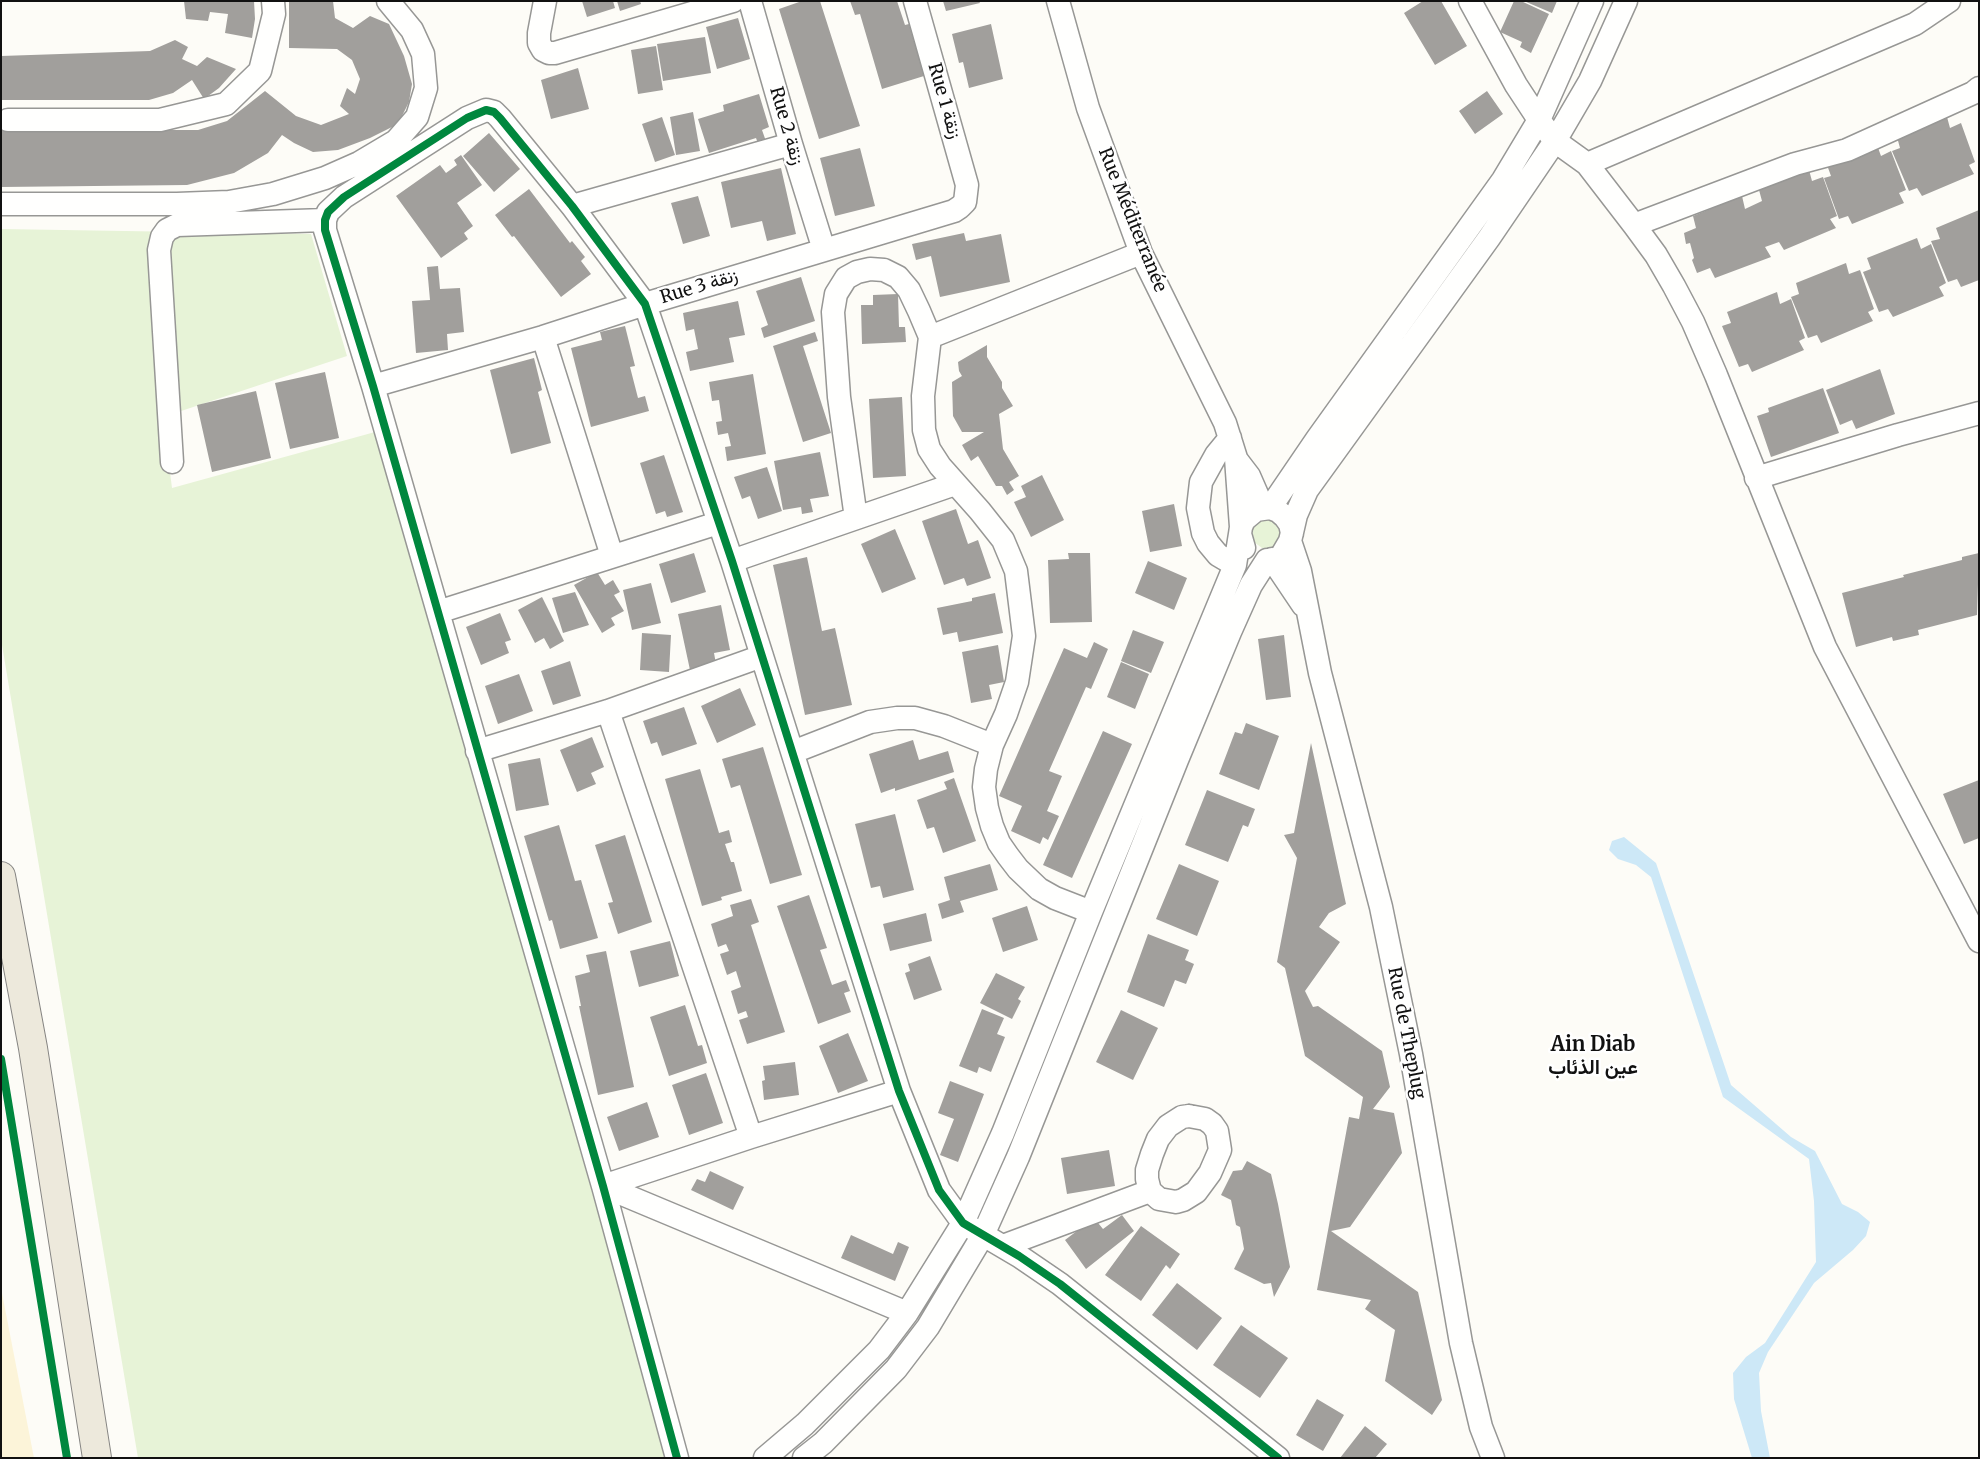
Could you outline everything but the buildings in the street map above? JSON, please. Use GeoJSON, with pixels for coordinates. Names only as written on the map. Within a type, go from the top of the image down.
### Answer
{"type":"FeatureCollection","features":[{"type":"Feature","properties":{"kind":"main road"},"geometry":{"type":"LineString","coordinates":[[1,876],[34,1048],[97,1458]]}},
{"type":"Feature","properties":{"kind":"street"},"geometry":{"type":"LineString","coordinates":[[8,120],[160,120],[226,104],[260,71],[274,14],[273,1]]}},
{"type":"Feature","properties":{"kind":"street"},"geometry":{"type":"LineString","coordinates":[[1,204],[229,202],[272,194],[325,178],[359,163],[396,141],[418,118],[426,88],[423,54],[420,46],[412,30],[388,1]]}},
{"type":"Feature","properties":{"kind":"street"},"geometry":{"type":"LineString","coordinates":[[545,1],[539,38],[543,50],[549,53],[556,53],[733,1]]}},
{"type":"Feature","properties":{"kind":"street","name":"Rue 2 زنقة"},"geometry":{"type":"LineString","coordinates":[[750,1],[824,250]]}},
{"type":"Feature","properties":{"kind":"street","name":"Rue 1 زنقة"},"geometry":{"type":"LineString","coordinates":[[915,1],[967,185],[965,202]]}},
{"type":"Feature","properties":{"kind":"street","name":"Rue Méditerranée"},"geometry":{"type":"LineString","coordinates":[[1058,1],[1088,108],[1141,252],[1225,423],[1233,448],[1267,508]]}},
{"type":"Feature","properties":{"kind":"street"},"geometry":{"type":"LineString","coordinates":[[1267,508],[1503,180],[1539,120],[1592,1]]}},
{"type":"Feature","properties":{"kind":"street"},"geometry":{"type":"LineString","coordinates":[[1241,530],[1241,542],[1255,558],[1270,559],[1280,555],[1286,549],[1300,505],[1308,490],[1490,238],[1555,141],[1590,81],[1626,1]]}},
{"type":"Feature","properties":{"kind":"street"},"geometry":{"type":"LineString","coordinates":[[1587,164],[1914,24],[1949,1]]}},
{"type":"Feature","properties":{"kind":"street"},"geometry":{"type":"LineString","coordinates":[[1472,3],[1516,85],[1539,120],[1555,141],[1587,164],[1634,225],[1656,255],[1693,322],[1825,647],[1979,941]]}},
{"type":"Feature","properties":{"kind":"street"},"geometry":{"type":"LineString","coordinates":[[1634,225],[1795,164],[1847,150],[1977,97]]}},
{"type":"Feature","properties":{"kind":"street"},"geometry":{"type":"LineString","coordinates":[[677,1458],[603,1186],[373,386],[328,242],[325,220],[328,212],[344,197],[467,118],[486,110],[494,112],[500,118],[572,206],[645,304],[732,562],[899,1091],[939,1190],[963,1223],[1003,1246],[1060,1284],[1278,1458]]}},
{"type":"Feature","properties":{"kind":"street"},"geometry":{"type":"LineString","coordinates":[[572,206],[791,144]]}},
{"type":"Feature","properties":{"kind":"street","name":"Rue 3 زنقة"},"geometry":{"type":"LineString","coordinates":[[373,386],[543,337],[645,304],[954,211],[965,202]]}},
{"type":"Feature","properties":{"kind":"street"},"geometry":{"type":"LineString","coordinates":[[172,462],[159,250],[162,236],[167,230],[177,225],[325,220]]}},
{"type":"Feature","properties":{"kind":"street"},"geometry":{"type":"LineString","coordinates":[[930,337],[1141,252]]}},
{"type":"Feature","properties":{"kind":"street"},"geometry":{"type":"LineString","coordinates":[[856,518],[839,387],[834,320],[836,294],[846,278],[857,272],[870,269],[884,270],[898,277],[909,290],[930,337],[923,396],[924,430],[929,449],[940,466],[1003,540],[1016,571],[1022,607],[1024,636],[1020,668],[1006,714],[992,745],[986,769],[984,787],[987,808],[999,842],[1018,869],[1039,889],[1055,898],[1091,912]]}},
{"type":"Feature","properties":{"kind":"street"},"geometry":{"type":"LineString","coordinates":[[543,337],[612,556]]}},
{"type":"Feature","properties":{"kind":"street"},"geometry":{"type":"LineString","coordinates":[[1756,478],[1979,413]]}},
{"type":"Feature","properties":{"kind":"street"},"geometry":{"type":"LineString","coordinates":[[1233,448],[1216,455],[1201,482],[1198,508],[1203,533],[1208,543],[1218,554],[1235,565]]}},
{"type":"Feature","properties":{"kind":"street","name":"Rue Méditerranée"},"geometry":{"type":"LineString","coordinates":[[1233,448],[1241,530]]}},
{"type":"Feature","properties":{"kind":"street"},"geometry":{"type":"LineString","coordinates":[[732,562],[955,484]]}},
{"type":"Feature","properties":{"kind":"street"},"geometry":{"type":"LineString","coordinates":[[765,1458],[805,1424],[879,1350],[907,1313],[963,1223],[1003,1133],[1091,912],[1235,565],[1241,530],[1249,514],[1267,508],[1278,511],[1290,524],[1291,537],[1300,571],[1307,610]]}},
{"type":"Feature","properties":{"kind":"street"},"geometry":{"type":"LineString","coordinates":[[438,612],[718,523]]}},
{"type":"Feature","properties":{"kind":"street"},"geometry":{"type":"LineString","coordinates":[[1270,559],[1307,610]]}},
{"type":"Feature","properties":{"kind":"street"},"geometry":{"type":"LineString","coordinates":[[804,1458],[823,1443],[896,1369],[928,1327],[983,1235],[1018,1157],[1162,795],[1230,632],[1251,585],[1270,559]]}},
{"type":"Feature","properties":{"kind":"street","name":"Rue de Theplug"},"geometry":{"type":"LineString","coordinates":[[1307,610],[1320,673],[1381,906],[1411,1054],[1461,1343],[1482,1427],[1493,1458]]}},
{"type":"Feature","properties":{"kind":"street"},"geometry":{"type":"LineString","coordinates":[[478,751],[608,711],[762,656]]}},
{"type":"Feature","properties":{"kind":"street"},"geometry":{"type":"LineString","coordinates":[[608,711],[750,1137]]}},
{"type":"Feature","properties":{"kind":"street"},"geometry":{"type":"LineString","coordinates":[[793,752],[870,722],[897,718],[915,718],[944,726],[992,745]]}},
{"type":"Feature","properties":{"kind":"street"},"geometry":{"type":"LineString","coordinates":[[603,1186],[750,1137],[899,1091]]}},
{"type":"Feature","properties":{"kind":"street"},"geometry":{"type":"LineString","coordinates":[[603,1186],[907,1313]]}},
{"type":"Feature","properties":{"kind":"street"},"geometry":{"type":"LineString","coordinates":[[1003,1246],[1150,1191]]}},
{"type":"Feature","properties":{"kind":"green space"},"geometry":{"type":"Polygon","coordinates":[[[1,229],[311,234],[347,356],[163,417],[172,488],[375,432],[668,1458],[138,1458],[1,639],[1,229]]]}},
{"type":"Feature","properties":{"kind":"green space"},"geometry":{"type":"Polygon","coordinates":[[[1259,519],[1275,519],[1282,533],[1276,546],[1262,548],[1254,542],[1252,528],[1259,519]]]}},
{"type":"Feature","properties":{"kind":"sand"},"geometry":{"type":"Polygon","coordinates":[[[1,1288],[34,1458],[1,1458],[1,1288]]]}},
{"type":"Feature","properties":{"kind":"water"},"geometry":{"type":"Polygon","coordinates":[[[1624,837],[1656,863],[1731,1085],[1791,1137],[1815,1151],[1842,1204],[1858,1212],[1870,1222],[1866,1236],[1853,1250],[1814,1283],[1768,1352],[1759,1373],[1761,1411],[1770,1458],[1752,1458],[1734,1399],[1733,1373],[1746,1357],[1765,1343],[1816,1262],[1814,1201],[1809,1159],[1723,1097],[1651,877],[1636,865],[1618,859],[1609,850],[1612,841],[1624,837]]]}},
{"type":"Feature","properties":{"kind":"cycle path"},"geometry":{"type":"LineString","coordinates":[[677,1458],[603,1186],[373,386],[325,230],[325,220],[328,212],[344,197],[467,118],[486,110],[494,112],[500,118],[572,206],[645,304],[732,561],[899,1091],[939,1190],[963,1223],[1019,1256],[1060,1284],[1278,1458]]}},
{"type":"Feature","properties":{"kind":"cycle path"},"geometry":{"type":"LineString","coordinates":[[1,1059],[67,1458]]}},
{"type":"Feature","properties":{"kind":"district","name":"Ain Diab عين الذئاب"},"geometry":{"type":"Point","coordinates":[1593,1056]}}]}
